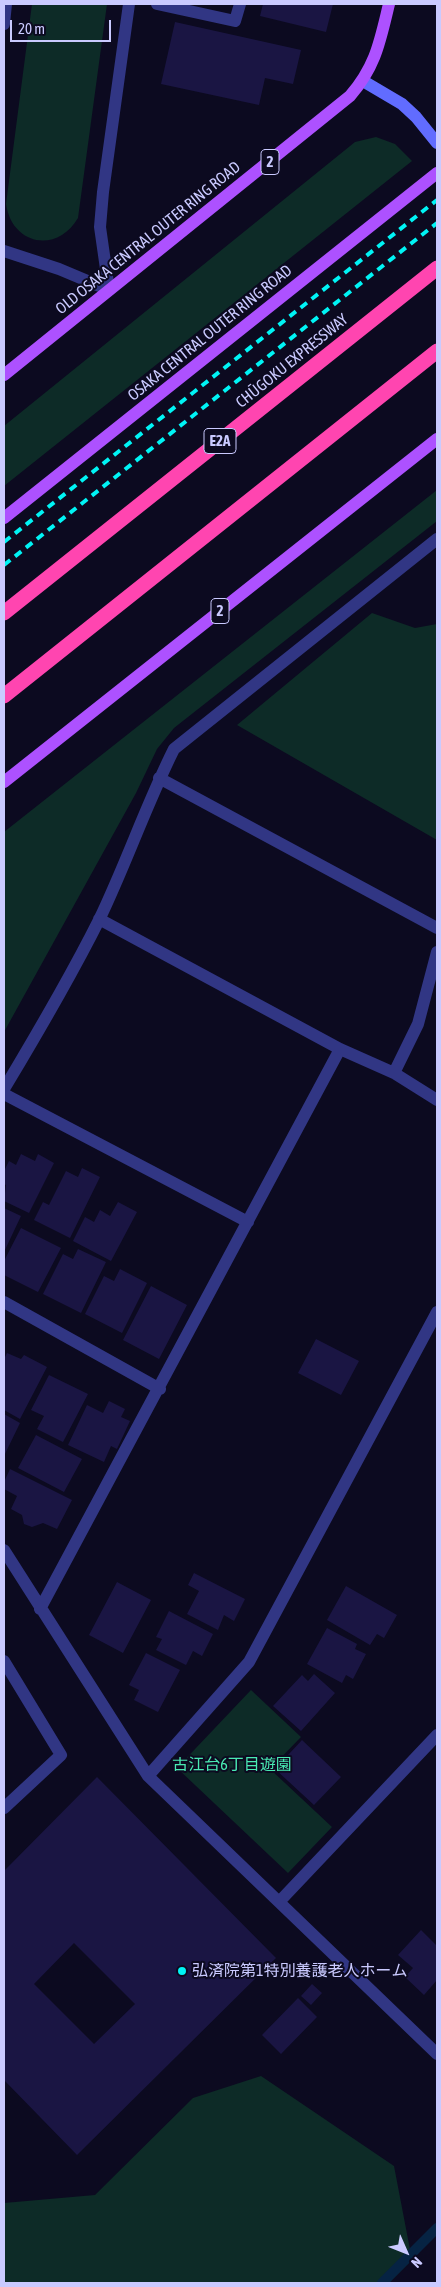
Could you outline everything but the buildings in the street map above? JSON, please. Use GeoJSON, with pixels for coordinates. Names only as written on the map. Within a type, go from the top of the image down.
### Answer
{"type":"FeatureCollection","features":[{"type":"Feature","properties":{"kind":"highway","name":"CHŪGOKU EXPRESSWAY"},"geometry":{"type":"LineString","coordinates":[[4,613],[437,268]]}},
{"type":"Feature","properties":{"kind":"highway"},"geometry":{"type":"LineString","coordinates":[[4,696],[437,352]]}},
{"type":"Feature","properties":{"kind":"main road","name":"OLD OSAKA CENTRAL OUTER RING ROAD"},"geometry":{"type":"LineString","coordinates":[[4,375],[324,119],[350,96],[363,81],[372,65],[389,4]]}},
{"type":"Feature","properties":{"kind":"main road","name":"OSAKA CENTRAL OUTER RING ROAD"},"geometry":{"type":"LineString","coordinates":[[4,518],[437,173]]}},
{"type":"Feature","properties":{"kind":"main road","name":"2"},"geometry":{"type":"LineString","coordinates":[[4,782],[437,439]]}},
{"type":"Feature","properties":{"kind":"street"},"geometry":{"type":"LineString","coordinates":[[4,24],[6,4]]}},
{"type":"Feature","properties":{"kind":"street"},"geometry":{"type":"LineString","coordinates":[[109,290],[100,226],[129,4]]}},
{"type":"Feature","properties":{"kind":"street"},"geometry":{"type":"LineString","coordinates":[[157,4],[236,20],[240,4]]}},
{"type":"Feature","properties":{"kind":"street"},"geometry":{"type":"LineString","coordinates":[[363,81],[402,104],[416,116],[437,143]]}},
{"type":"Feature","properties":{"kind":"street"},"geometry":{"type":"LineString","coordinates":[[4,251],[59,269],[109,290]]}},
{"type":"Feature","properties":{"kind":"street"},"geometry":{"type":"LineString","coordinates":[[4,1089],[54,1004],[99,919],[174,749],[437,540]]}},
{"type":"Feature","properties":{"kind":"street"},"geometry":{"type":"LineString","coordinates":[[160,778],[437,928]]}},
{"type":"Feature","properties":{"kind":"street"},"geometry":{"type":"LineString","coordinates":[[99,919],[340,1050],[394,1073],[437,1100]]}},
{"type":"Feature","properties":{"kind":"street"},"geometry":{"type":"LineString","coordinates":[[394,1073],[418,1024],[437,952]]}},
{"type":"Feature","properties":{"kind":"street"},"geometry":{"type":"LineString","coordinates":[[40,1609],[160,1389],[340,1050]]}},
{"type":"Feature","properties":{"kind":"street"},"geometry":{"type":"LineString","coordinates":[[4,1094],[248,1222]]}},
{"type":"Feature","properties":{"kind":"street"},"geometry":{"type":"LineString","coordinates":[[4,1302],[160,1389]]}},
{"type":"Feature","properties":{"kind":"street"},"geometry":{"type":"LineString","coordinates":[[148,1776],[249,1662],[437,1312]]}},
{"type":"Feature","properties":{"kind":"street"},"geometry":{"type":"LineString","coordinates":[[4,1550],[148,1776],[437,2054]]}},
{"type":"Feature","properties":{"kind":"street"},"geometry":{"type":"LineString","coordinates":[[4,1661],[61,1755],[4,1808]]}},
{"type":"Feature","properties":{"kind":"street"},"geometry":{"type":"LineString","coordinates":[[279,1902],[437,1735]]}},
{"type":"Feature","properties":{"kind":"green space"},"geometry":{"type":"Polygon","coordinates":[[[32,4],[107,4],[78,218],[59,237],[48,240],[36,240],[26,236],[17,229],[10,218],[6,204],[32,4]]]}},
{"type":"Feature","properties":{"kind":"green space"},"geometry":{"type":"Polygon","coordinates":[[[376,137],[395,144],[412,161],[4,486],[4,426],[355,142],[376,137]]]}},
{"type":"Feature","properties":{"kind":"green space"},"geometry":{"type":"Polygon","coordinates":[[[437,490],[437,521],[174,728],[157,749],[136,793],[4,1032],[4,832],[437,490]]]}},
{"type":"Feature","properties":{"kind":"green space"},"geometry":{"type":"Polygon","coordinates":[[[372,613],[415,628],[437,624],[437,840],[237,725],[372,613]]]}},
{"type":"Feature","properties":{"kind":"green space","name":"古江台6丁目遊園"},"geometry":{"type":"Polygon","coordinates":[[[251,1690],[301,1737],[270,1769],[332,1827],[288,1873],[177,1768],[251,1690]]]}},
{"type":"Feature","properties":{"kind":"green space"},"geometry":{"type":"Polygon","coordinates":[[[261,2076],[394,2166],[412,2260],[389,2283],[4,2283],[4,2203],[95,2195],[193,2098],[261,2076]]]}},
{"type":"Feature","properties":{"kind":"waterway"},"geometry":{"type":"LineString","coordinates":[[382,2283],[437,2228]]}},
{"type":"Feature","properties":{"kind":"railway"},"geometry":{"type":"LineString","coordinates":[[4,542],[437,200]]}},
{"type":"Feature","properties":{"kind":"railway"},"geometry":{"type":"LineString","coordinates":[[4,565],[437,223]]}},
{"type":"Feature","properties":{"kind":"place","name":"弘済院第1特別養護老人ホーム"},"geometry":{"type":"Point","coordinates":[182,1971]}}]}
